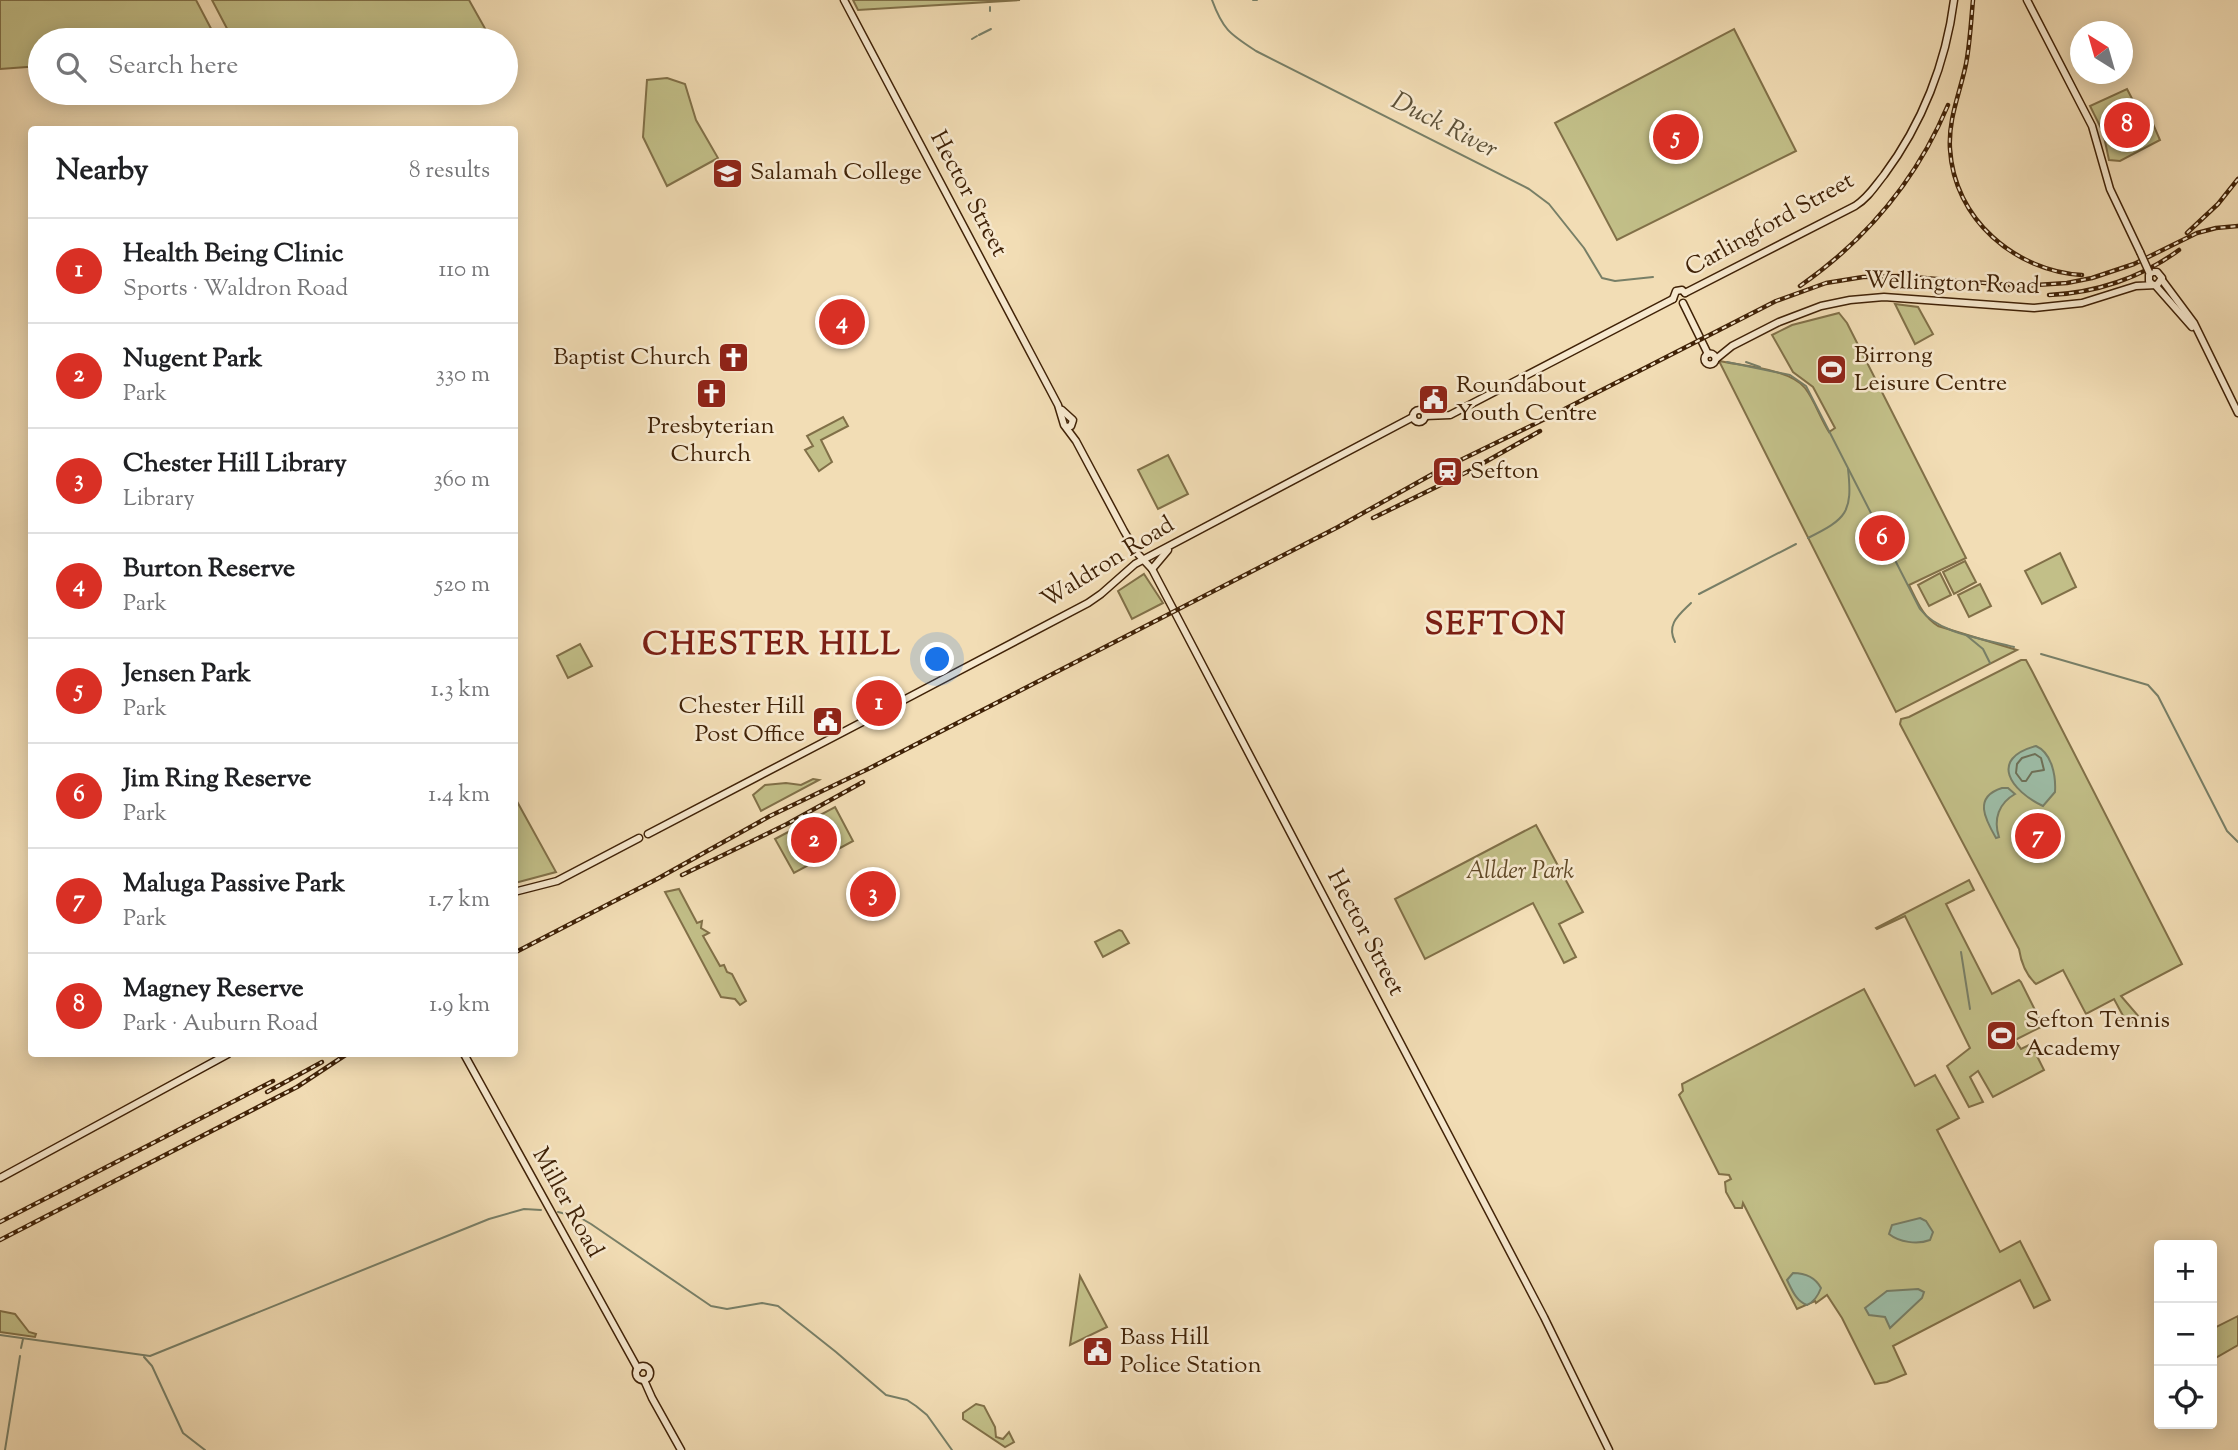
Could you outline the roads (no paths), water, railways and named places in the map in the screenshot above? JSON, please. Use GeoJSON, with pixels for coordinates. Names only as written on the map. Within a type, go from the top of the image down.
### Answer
{"type":"FeatureCollection","features":[{"type":"Feature","properties":{"kind":"main road","name":"Hector Street"},"geometry":{"type":"LineString","coordinates":[[844,0],[1124,531],[1152,569],[1544,1317],[1609,1450]]}},
{"type":"Feature","properties":{"kind":"main road","name":"Carlingford Street"},"geometry":{"type":"LineString","coordinates":[[1685,293],[1867,197],[1906,142],[1931,90],[1944,49],[1954,0]]}},
{"type":"Feature","properties":{"kind":"main road"},"geometry":{"type":"LineString","coordinates":[[2027,0],[2092,126],[2110,188],[2151,273],[2153,285],[2197,333]]}},
{"type":"Feature","properties":{"kind":"main road"},"geometry":{"type":"LineString","coordinates":[[2151,273],[2161,275],[2191,318],[2238,413]]}},
{"type":"Feature","properties":{"kind":"main road","name":"Wellington Road"},"geometry":{"type":"LineString","coordinates":[[2136,286],[2151,273]]}},
{"type":"Feature","properties":{"kind":"main road"},"geometry":{"type":"LineString","coordinates":[[2153,285],[2162,280]]}},
{"type":"Feature","properties":{"kind":"main road","name":"Wellington Road"},"geometry":{"type":"LineString","coordinates":[[1683,303],[1712,356],[1799,314],[1850,300],[1884,298],[2034,308],[2082,303],[2136,286],[2153,285]]}},
{"type":"Feature","properties":{"kind":"main road"},"geometry":{"type":"LineString","coordinates":[[1676,291],[1685,293],[1683,303],[1676,303],[1673,299],[1676,291]]}},
{"type":"Feature","properties":{"kind":"main road","name":"Carlingford Street"},"geometry":{"type":"LineString","coordinates":[[1413,417],[1419,410],[1425,416],[1450,415],[1673,299]]}},
{"type":"Feature","properties":{"kind":"main road","name":"Waldron Road"},"geometry":{"type":"LineString","coordinates":[[518,891],[557,881],[639,838],[645,841],[648,834],[891,706],[895,708],[898,703],[1088,603],[1127,569],[1143,559],[1413,417]]}},
{"type":"Feature","properties":{"kind":"main road"},"geometry":{"type":"LineString","coordinates":[[1152,569],[1159,558],[1177,541]]}},
{"type":"Feature","properties":{"kind":"main road"},"geometry":{"type":"LineString","coordinates":[[0,1178],[222,1057]]}},
{"type":"Feature","properties":{"kind":"main road","name":"Miller Road"},"geometry":{"type":"LineString","coordinates":[[466,1057],[638,1369],[637,1377],[644,1380],[681,1450]]}},
{"type":"Feature","properties":{"kind":"water"},"geometry":{"type":"Polygon","coordinates":[[[2036,746],[2049,759],[2055,779],[2055,792],[2043,806],[2014,784],[2009,767],[2012,759],[2021,752],[2036,746]]]}},
{"type":"Feature","properties":{"kind":"water"},"geometry":{"type":"Polygon","coordinates":[[[2008,788],[2015,794],[2001,807],[1997,818],[1999,837],[1996,838],[1985,816],[1984,803],[1993,792],[2008,788]]]}},
{"type":"Feature","properties":{"kind":"water"},"geometry":{"type":"Polygon","coordinates":[[[1920,1218],[1926,1221],[1933,1232],[1930,1240],[1908,1242],[1889,1234],[1892,1225],[1920,1218]]]}},
{"type":"Feature","properties":{"kind":"water"},"geometry":{"type":"Polygon","coordinates":[[[1793,1273],[1809,1276],[1821,1288],[1816,1298],[1807,1305],[1797,1298],[1787,1280],[1793,1273]]]}},
{"type":"Feature","properties":{"kind":"water"},"geometry":{"type":"Polygon","coordinates":[[[1918,1289],[1924,1292],[1922,1298],[1890,1328],[1885,1317],[1869,1315],[1865,1308],[1887,1291],[1918,1289]]]}},
{"type":"Feature","properties":{"kind":"waterway","name":"Duck River"},"geometry":{"type":"LineString","coordinates":[[1212,0],[1228,30],[1256,51],[1529,189],[1549,204],[1584,248],[1602,278],[1615,281],[1653,277]]}},
{"type":"Feature","properties":{"kind":"waterway"},"geometry":{"type":"LineString","coordinates":[[979,35],[991,29]]}},
{"type":"Feature","properties":{"kind":"waterway"},"geometry":{"type":"LineString","coordinates":[[972,39],[977,36]]}},
{"type":"Feature","properties":{"kind":"waterway","name":"Duck River"},"geometry":{"type":"LineString","coordinates":[[1727,362],[1790,375],[1806,386],[1920,609],[1928,617],[1950,630],[2014,647]]}},
{"type":"Feature","properties":{"kind":"waterway","name":"Duck River"},"geometry":{"type":"LineString","coordinates":[[1746,362],[1760,367]]}},
{"type":"Feature","properties":{"kind":"waterway"},"geometry":{"type":"LineString","coordinates":[[1808,538],[1831,525],[1844,513],[1849,496],[1848,469]]}},
{"type":"Feature","properties":{"kind":"waterway"},"geometry":{"type":"LineString","coordinates":[[1699,594],[1796,544]]}},
{"type":"Feature","properties":{"kind":"waterway"},"geometry":{"type":"LineString","coordinates":[[1675,642],[1673,625],[1691,603]]}},
{"type":"Feature","properties":{"kind":"waterway"},"geometry":{"type":"LineString","coordinates":[[1966,635],[1983,649],[1990,663]]}},
{"type":"Feature","properties":{"kind":"waterway","name":"Duck River"},"geometry":{"type":"LineString","coordinates":[[2041,654],[2148,685],[2158,696],[2227,831],[2238,842]]}},
{"type":"Feature","properties":{"kind":"waterway"},"geometry":{"type":"LineString","coordinates":[[1961,952],[1970,1009]]}},
{"type":"Feature","properties":{"kind":"waterway"},"geometry":{"type":"LineString","coordinates":[[0,1335],[150,1356],[489,1219],[524,1209],[541,1210]]}},
{"type":"Feature","properties":{"kind":"waterway"},"geometry":{"type":"LineString","coordinates":[[558,1212],[579,1217],[591,1224],[711,1306],[727,1309],[762,1303],[778,1306],[886,1395],[907,1400],[927,1415],[952,1450]]}},
{"type":"Feature","properties":{"kind":"waterway"},"geometry":{"type":"LineString","coordinates":[[21,1348],[23,1339]]}},
{"type":"Feature","properties":{"kind":"waterway"},"geometry":{"type":"LineString","coordinates":[[5,1450],[20,1356]]}},
{"type":"Feature","properties":{"kind":"waterway"},"geometry":{"type":"LineString","coordinates":[[144,1357],[152,1366],[183,1433],[205,1450]]}},
{"type":"Feature","properties":{"kind":"railway"},"geometry":{"type":"LineString","coordinates":[[1973,0],[1964,75],[1950,138],[1954,174],[1963,198],[1992,237],[2012,252],[2057,271],[2082,275]]}},
{"type":"Feature","properties":{"kind":"railway"},"geometry":{"type":"LineString","coordinates":[[1800,286],[1847,249],[1887,206],[1921,158],[1948,105]]}},
{"type":"Feature","properties":{"kind":"railway"},"geometry":{"type":"LineString","coordinates":[[2187,233],[2218,204],[2238,179]]}},
{"type":"Feature","properties":{"kind":"railway"},"geometry":{"type":"LineString","coordinates":[[518,951],[657,879],[770,816],[868,769],[1338,527],[1438,471],[1776,301],[1826,283],[1863,277],[1900,276],[2022,286],[2067,283],[2134,264],[2197,233],[2238,226]]}},
{"type":"Feature","properties":{"kind":"railway"},"geometry":{"type":"LineString","coordinates":[[2049,295],[2083,291],[2117,282],[2149,269],[2179,250]]}},
{"type":"Feature","properties":{"kind":"railway"},"geometry":{"type":"LineString","coordinates":[[1373,518],[1471,470],[1540,431]]}},
{"type":"Feature","properties":{"kind":"railway"},"geometry":{"type":"LineString","coordinates":[[682,875],[787,824],[863,782]]}},
{"type":"Feature","properties":{"kind":"railway"},"geometry":{"type":"LineString","coordinates":[[0,1240],[297,1087],[342,1057]]}},
{"type":"Feature","properties":{"kind":"railway"},"geometry":{"type":"LineString","coordinates":[[267,1092],[322,1062]]}},
{"type":"Feature","properties":{"kind":"railway"},"geometry":{"type":"LineString","coordinates":[[0,1222],[273,1081]]}},
{"type":"Feature","properties":{"kind":"place","name":"Magney Reserve"},"geometry":{"type":"Point","coordinates":[2127,125]}},
{"type":"Feature","properties":{"kind":"place","name":"Jensen Park"},"geometry":{"type":"Point","coordinates":[1676,137]}},
{"type":"Feature","properties":{"kind":"place","name":"Salamah College"},"geometry":{"type":"Point","coordinates":[727,173]}},
{"type":"Feature","properties":{"kind":"place","name":"Burton Reserve"},"geometry":{"type":"Point","coordinates":[842,322]}},
{"type":"Feature","properties":{"kind":"place","name":"Baptist Church"},"geometry":{"type":"Point","coordinates":[734,358]}},
{"type":"Feature","properties":{"kind":"place","name":"Birrong Leisure Centre"},"geometry":{"type":"Point","coordinates":[1831,370]}},
{"type":"Feature","properties":{"kind":"place","name":"Presbyterian Church"},"geometry":{"type":"Point","coordinates":[711,393]}},
{"type":"Feature","properties":{"kind":"place","name":"Roundabout Youth Centre"},"geometry":{"type":"Point","coordinates":[1433,400]}},
{"type":"Feature","properties":{"kind":"place","name":"Sefton"},"geometry":{"type":"Point","coordinates":[1447,472]}},
{"type":"Feature","properties":{"kind":"place","name":"Jim Ring Reserve"},"geometry":{"type":"Point","coordinates":[1882,538]}},
{"type":"Feature","properties":{"kind":"place","name":"Health Being Clinic"},"geometry":{"type":"Point","coordinates":[879,703]}},
{"type":"Feature","properties":{"kind":"place","name":"Chester Hill Post Office"},"geometry":{"type":"Point","coordinates":[828,721]}},
{"type":"Feature","properties":{"kind":"place","name":"Maluga Passive Park"},"geometry":{"type":"Point","coordinates":[2038,836]}},
{"type":"Feature","properties":{"kind":"place","name":"Nugent Park"},"geometry":{"type":"Point","coordinates":[814,840]}},
{"type":"Feature","properties":{"kind":"place","name":"Chester Hill Library"},"geometry":{"type":"Point","coordinates":[873,894]}},
{"type":"Feature","properties":{"kind":"place","name":"Sefton Tennis Academy"},"geometry":{"type":"Point","coordinates":[2002,1035]}},
{"type":"Feature","properties":{"kind":"place","name":"Bass Hill Police Station"},"geometry":{"type":"Point","coordinates":[1097,1352]}},
{"type":"Feature","properties":{"kind":"district","name":"SEFTON"},"geometry":{"type":"Point","coordinates":[1496,626]}},
{"type":"Feature","properties":{"kind":"district","name":"CHESTER HILL"},"geometry":{"type":"Point","coordinates":[772,646]}},
{"type":"Feature","properties":{"kind":"park label","name":"Allder Park"},"geometry":{"type":"Point","coordinates":[1520,872]}}]}
